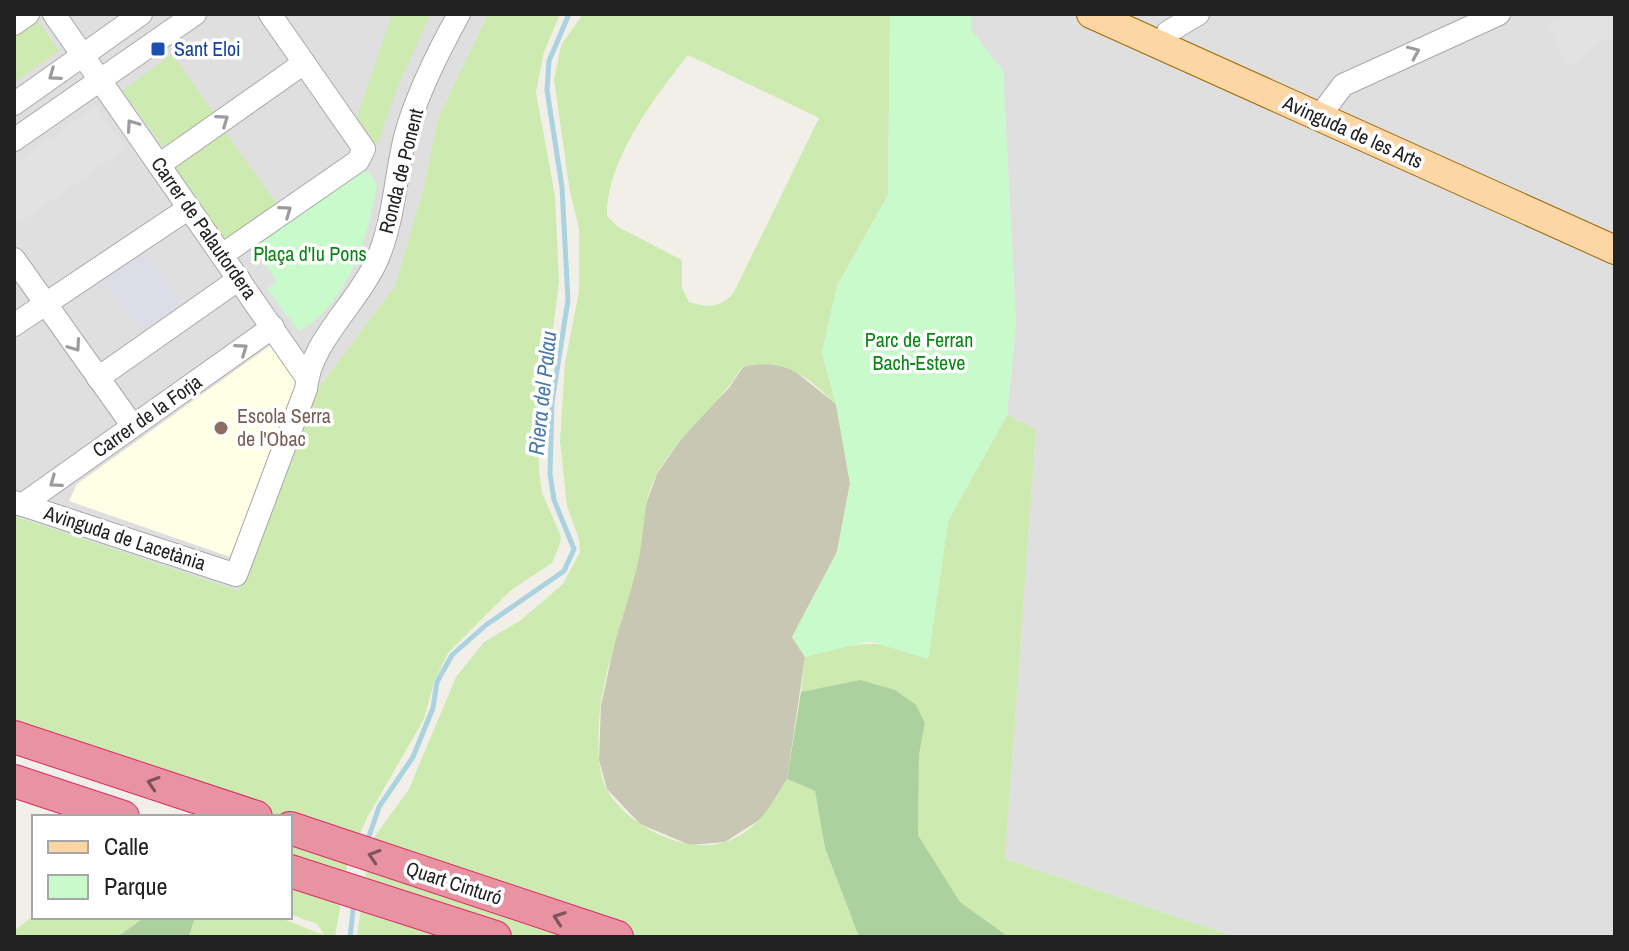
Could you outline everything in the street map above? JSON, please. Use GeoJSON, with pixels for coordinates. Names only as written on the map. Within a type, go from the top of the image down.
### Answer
{"type":"FeatureCollection","features":[{"type":"Feature","properties":{"kind":"highway"},"geometry":{"type":"LineString","coordinates":[[14,737],[241,812]]}},
{"type":"Feature","properties":{"kind":"highway"},"geometry":{"type":"LineString","coordinates":[[14,781],[117,815]]}},
{"type":"Feature","properties":{"kind":"highway","name":"Quart Cinturó"},"geometry":{"type":"LineString","coordinates":[[292,829],[617,937]]}},
{"type":"Feature","properties":{"kind":"highway","name":"Quart Cinturó"},"geometry":{"type":"LineString","coordinates":[[292,872],[495,937]]}},
{"type":"Feature","properties":{"kind":"main road","name":"Avinguda de les Arts"},"geometry":{"type":"LineString","coordinates":[[1091,14],[1615,235]]}},
{"type":"Feature","properties":{"kind":"main road","name":"Avinguda de les Arts"},"geometry":{"type":"LineString","coordinates":[[1128,14],[1615,250]]}},
{"type":"Feature","properties":{"kind":"street"},"geometry":{"type":"LineString","coordinates":[[14,24],[28,14]]}},
{"type":"Feature","properties":{"kind":"street","name":"Carrer de Palautordera"},"geometry":{"type":"LineString","coordinates":[[54,14],[307,378]]}},
{"type":"Feature","properties":{"kind":"street"},"geometry":{"type":"LineString","coordinates":[[14,104],[141,14]]}},
{"type":"Feature","properties":{"kind":"street"},"geometry":{"type":"LineString","coordinates":[[14,140],[195,14]]}},
{"type":"Feature","properties":{"kind":"street"},"geometry":{"type":"LineString","coordinates":[[222,255],[358,161],[363,145],[270,14]]}},
{"type":"Feature","properties":{"kind":"street","name":"Ronda de Ponent"},"geometry":{"type":"LineString","coordinates":[[236,575],[306,389],[307,378],[337,323],[358,295],[383,247],[406,135],[422,90],[459,14]]}},
{"type":"Feature","properties":{"kind":"street"},"geometry":{"type":"LineString","coordinates":[[1168,32],[1198,14]]}},
{"type":"Feature","properties":{"kind":"street"},"geometry":{"type":"LineString","coordinates":[[1322,110],[1343,85],[1499,14]]}},
{"type":"Feature","properties":{"kind":"street"},"geometry":{"type":"LineString","coordinates":[[159,165],[304,63]]}},
{"type":"Feature","properties":{"kind":"street"},"geometry":{"type":"LineString","coordinates":[[14,325],[189,208]]}},
{"type":"Feature","properties":{"kind":"street"},"geometry":{"type":"LineString","coordinates":[[14,259],[132,425]]}},
{"type":"Feature","properties":{"kind":"street"},"geometry":{"type":"LineString","coordinates":[[98,378],[239,279]]}},
{"type":"Feature","properties":{"kind":"street","name":"Ronda de Ponent"},"geometry":{"type":"LineString","coordinates":[[290,353],[337,323]]}},
{"type":"Feature","properties":{"kind":"street","name":"Carrer de la Forja"},"geometry":{"type":"LineString","coordinates":[[18,504],[273,327]]}},
{"type":"Feature","properties":{"kind":"street","name":"Avinguda de Lacetània"},"geometry":{"type":"LineString","coordinates":[[18,504],[236,575]]}},
{"type":"Feature","properties":{"kind":"shaded area"},"geometry":{"type":"Polygon","coordinates":[[[14,14],[488,14],[438,118],[424,187],[395,286],[308,402],[239,591],[14,516],[14,14]]]}},
{"type":"Feature","properties":{"kind":"shaded area"},"geometry":{"type":"Polygon","coordinates":[[[971,14],[1615,14],[1615,937],[1236,937],[1005,859],[1036,429],[1007,415],[1016,324],[1003,71],[971,30],[971,14]]]}},
{"type":"Feature","properties":{"kind":"shaded area"},"geometry":{"type":"Polygon","coordinates":[[[1570,14],[1615,14],[1615,37],[1601,41],[1574,64],[1565,63],[1548,24],[1570,14]]]}},
{"type":"Feature","properties":{"kind":"shaded area"},"geometry":{"type":"Polygon","coordinates":[[[96,106],[126,148],[15,226],[14,164],[96,106]]]}},
{"type":"Feature","properties":{"kind":"shaded area"},"geometry":{"type":"Polygon","coordinates":[[[143,248],[185,309],[145,337],[103,277],[143,248]]]}},
{"type":"Feature","properties":{"kind":"shaded area","name":"Escola Serra de l'Obac"},"geometry":{"type":"Polygon","coordinates":[[[271,345],[304,390],[239,560],[69,501],[77,484],[271,345]]]}},
{"type":"Feature","properties":{"kind":"shaded area"},"geometry":{"type":"Polygon","coordinates":[[[766,361],[792,369],[836,404],[850,483],[837,552],[792,637],[805,657],[787,779],[764,817],[725,842],[690,845],[640,824],[607,789],[599,760],[601,706],[617,631],[638,560],[646,504],[657,474],[685,433],[729,388],[743,367],[766,361]]]}},
{"type":"Feature","properties":{"kind":"green space"},"geometry":{"type":"Polygon","coordinates":[[[392,14],[431,14],[399,83],[377,146],[357,118],[392,14]]]}},
{"type":"Feature","properties":{"kind":"green space"},"geometry":{"type":"Polygon","coordinates":[[[488,14],[560,14],[544,52],[536,92],[555,196],[559,282],[552,336],[538,396],[539,471],[542,493],[561,536],[560,544],[552,563],[510,591],[448,653],[434,682],[424,719],[367,818],[348,861],[335,937],[189,937],[194,919],[283,919],[324,935],[317,924],[292,915],[292,815],[233,815],[240,794],[14,722],[14,516],[239,591],[308,402],[395,286],[424,187],[438,118],[488,14]]]}},
{"type":"Feature","properties":{"kind":"green space"},"geometry":{"type":"Polygon","coordinates":[[[583,14],[890,14],[888,195],[837,286],[822,353],[836,404],[794,371],[771,365],[742,367],[665,461],[648,495],[639,558],[605,680],[599,730],[601,773],[606,788],[627,814],[641,825],[675,841],[709,845],[725,842],[746,832],[762,816],[787,779],[815,791],[825,848],[859,937],[357,937],[370,843],[409,789],[456,677],[484,642],[521,620],[563,584],[580,552],[579,539],[567,506],[560,441],[565,363],[579,292],[579,228],[570,192],[554,80],[561,45],[583,14]],[[688,55],[661,90],[623,152],[609,195],[607,216],[618,227],[682,260],[682,288],[689,302],[707,306],[722,302],[733,294],[819,118],[688,55]]]}},
{"type":"Feature","properties":{"kind":"green space","name":"Parc de Ferran Bach-Esteve"},"geometry":{"type":"Polygon","coordinates":[[[890,14],[971,14],[971,30],[1003,71],[1016,324],[1007,415],[948,521],[928,659],[869,641],[805,657],[792,637],[837,552],[850,484],[836,404],[822,353],[837,286],[888,195],[890,14]]]}},
{"type":"Feature","properties":{"kind":"green space"},"geometry":{"type":"Polygon","coordinates":[[[36,18],[59,51],[14,82],[14,33],[36,18]]]}},
{"type":"Feature","properties":{"kind":"green space"},"geometry":{"type":"Polygon","coordinates":[[[172,54],[214,113],[165,149],[122,91],[172,54]]]}},
{"type":"Feature","properties":{"kind":"green space"},"geometry":{"type":"Polygon","coordinates":[[[224,130],[277,204],[225,240],[219,239],[171,171],[173,165],[224,130]]]}},
{"type":"Feature","properties":{"kind":"green space","name":"Plaça d'Iu Pons"},"geometry":{"type":"Polygon","coordinates":[[[359,170],[369,173],[377,184],[362,246],[343,287],[331,304],[299,331],[267,289],[277,282],[251,244],[359,170]]]}},
{"type":"Feature","properties":{"kind":"green space"},"geometry":{"type":"Polygon","coordinates":[[[1007,415],[1036,429],[1005,859],[1236,937],[1009,937],[960,902],[918,835],[919,755],[925,723],[801,692],[805,657],[823,652],[867,644],[895,647],[928,659],[948,521],[1007,415]]]}},
{"type":"Feature","properties":{"kind":"green space"},"geometry":{"type":"Polygon","coordinates":[[[860,680],[895,690],[916,705],[925,723],[919,755],[918,835],[960,902],[1009,937],[859,937],[825,848],[815,791],[787,779],[801,692],[860,680]]]}},
{"type":"Feature","properties":{"kind":"green space"},"geometry":{"type":"Polygon","coordinates":[[[32,917],[142,919],[117,937],[14,937],[14,931],[32,917]]]}},
{"type":"Feature","properties":{"kind":"green space"},"geometry":{"type":"Polygon","coordinates":[[[142,919],[194,919],[189,937],[117,937],[142,919]]]}},
{"type":"Feature","properties":{"kind":"waterway","name":"Riera del Palau"},"geometry":{"type":"LineString","coordinates":[[367,842],[379,807],[413,757],[433,708],[437,682],[452,655],[486,625],[564,571],[574,549],[554,500],[550,474],[552,402],[568,300],[562,187],[547,90],[549,61],[569,14]]}},
{"type":"Feature","properties":{"kind":"waterway","name":"Riera del Palau"},"geometry":{"type":"LineString","coordinates":[[350,937],[354,902]]}},
{"type":"Feature","properties":{"kind":"place","name":"Sant Eloi"},"geometry":{"type":"Point","coordinates":[158,49]}},
{"type":"Feature","properties":{"kind":"place","name":"Escola Serra de l'Obac"},"geometry":{"type":"Point","coordinates":[221,428]}}]}
